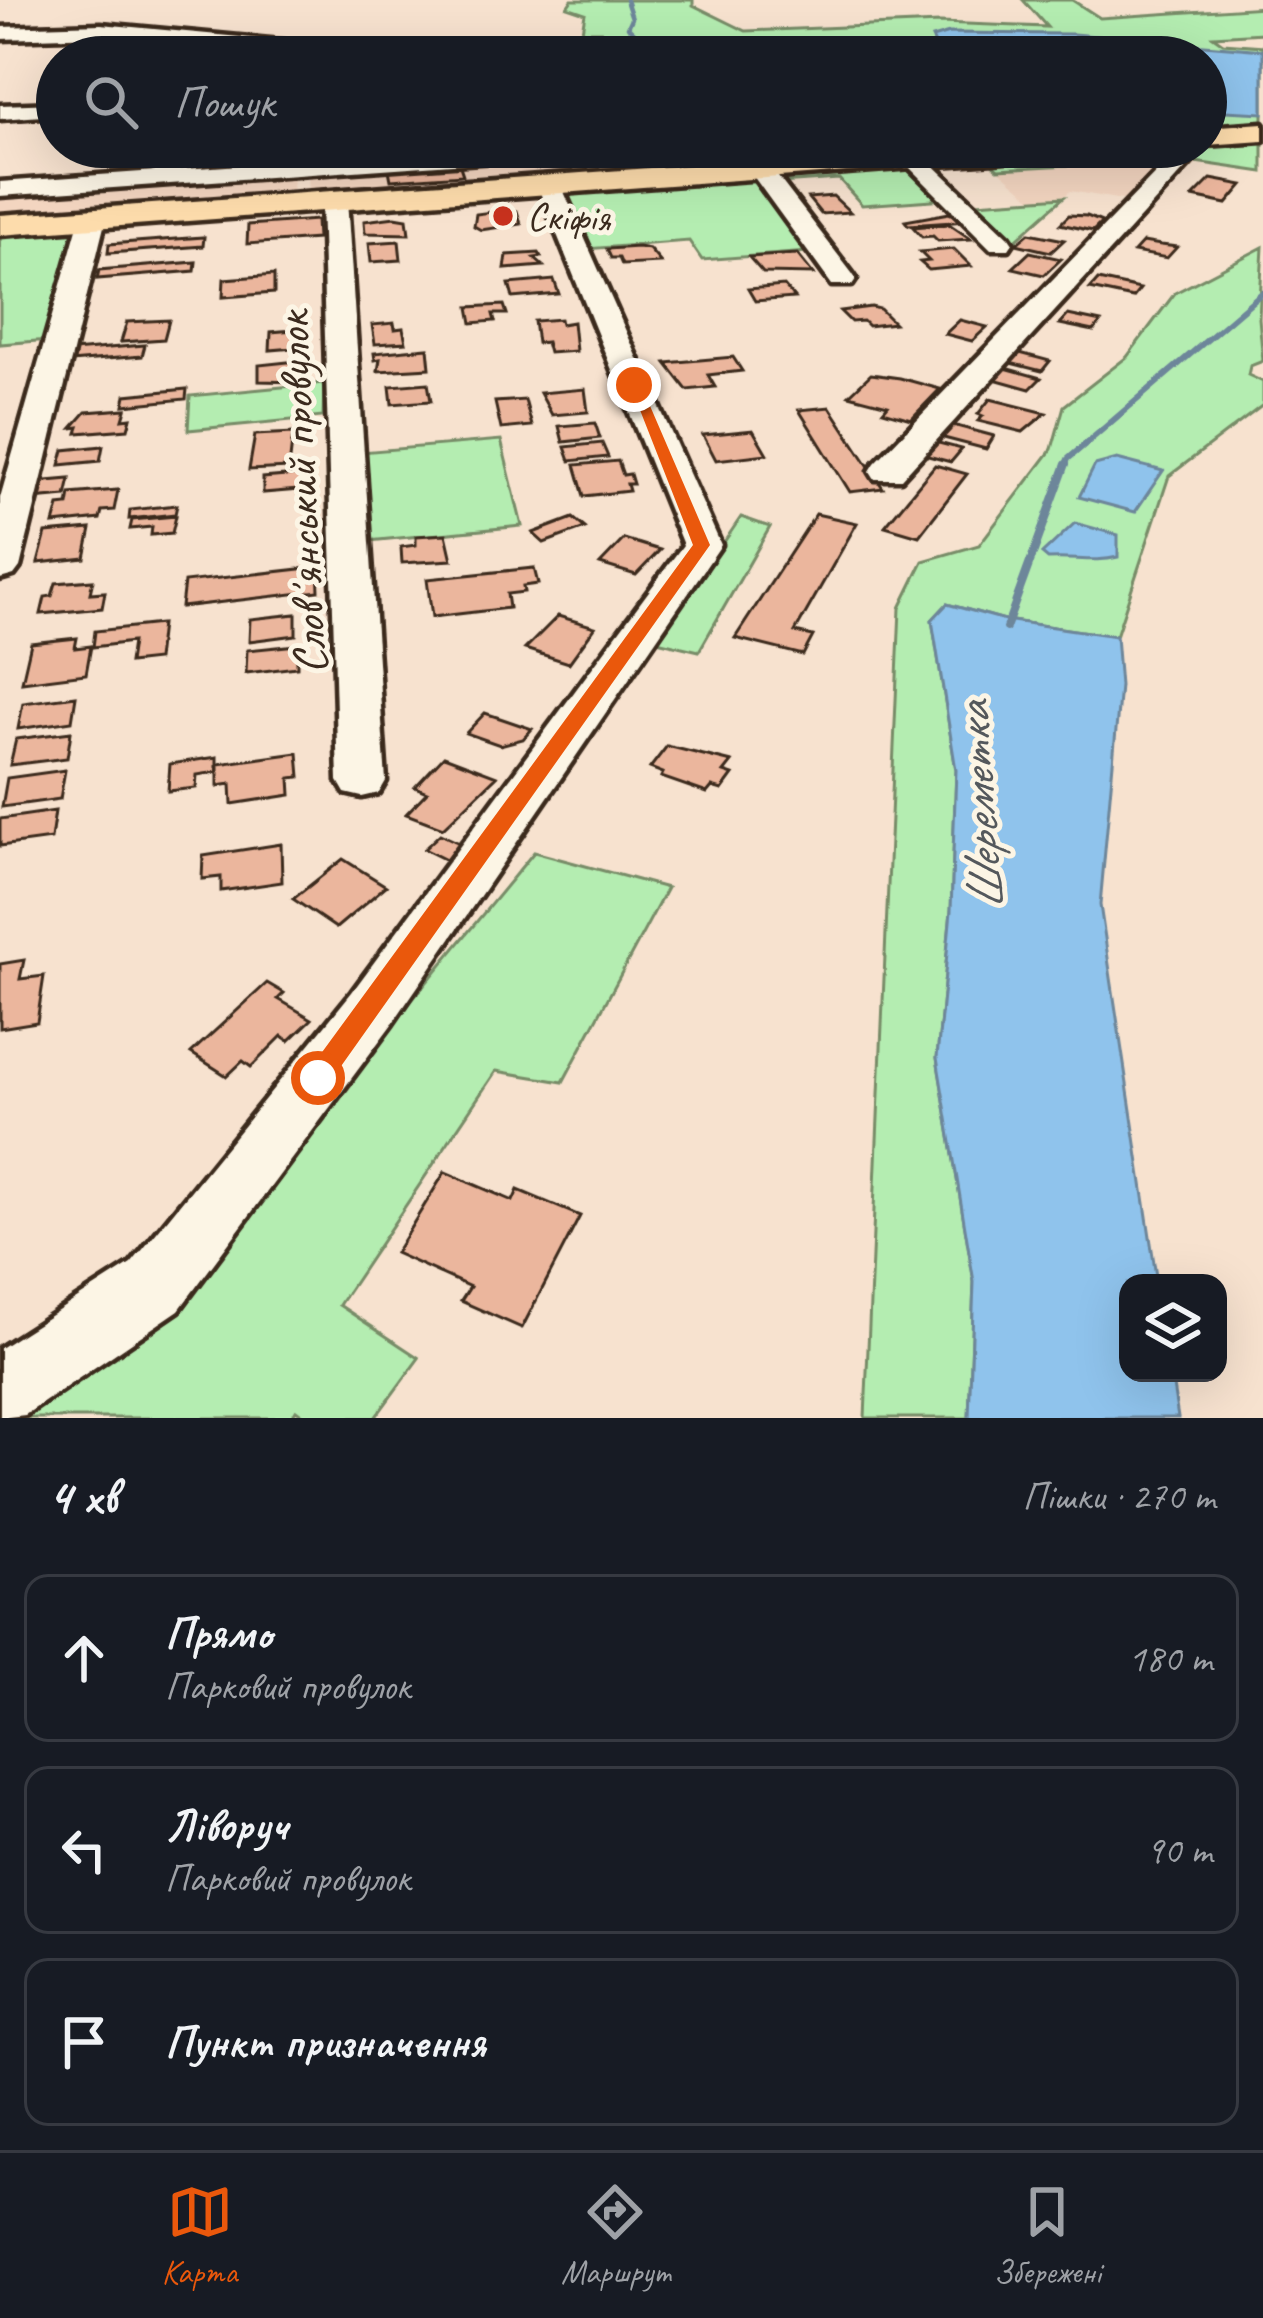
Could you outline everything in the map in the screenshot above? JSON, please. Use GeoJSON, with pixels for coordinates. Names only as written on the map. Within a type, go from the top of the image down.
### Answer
{"type":"FeatureCollection","features":[{"type":"Feature","properties":{"kind":"main road"},"geometry":{"type":"LineString","coordinates":[[1227,135],[1257,133]]}},
{"type":"Feature","properties":{"kind":"main road"},"geometry":{"type":"LineString","coordinates":[[0,225],[774,168]]}},
{"type":"Feature","properties":{"kind":"street"},"geometry":{"type":"LineString","coordinates":[[0,33],[101,30],[165,36]]}},
{"type":"Feature","properties":{"kind":"street"},"geometry":{"type":"LineString","coordinates":[[0,112],[36,110]]}},
{"type":"Feature","properties":{"kind":"street"},"geometry":{"type":"LineString","coordinates":[[1227,129],[1257,133]]}},
{"type":"Feature","properties":{"kind":"street"},"geometry":{"type":"LineString","coordinates":[[0,189],[206,168]]}},
{"type":"Feature","properties":{"kind":"street","name":"Словʼянський провулок"},"geometry":{"type":"LineString","coordinates":[[307,168],[319,201],[362,782]]}},
{"type":"Feature","properties":{"kind":"street"},"geometry":{"type":"LineString","coordinates":[[924,168],[1000,243]]}},
{"type":"Feature","properties":{"kind":"street"},"geometry":{"type":"LineString","coordinates":[[888,471],[1174,168]]}},
{"type":"Feature","properties":{"kind":"street"},"geometry":{"type":"LineString","coordinates":[[760,169],[842,279]]}},
{"type":"Feature","properties":{"kind":"street"},"geometry":{"type":"LineString","coordinates":[[0,1390],[154,1287],[372,1008],[702,545],[549,185]]}},
{"type":"Feature","properties":{"kind":"street"},"geometry":{"type":"LineString","coordinates":[[0,568],[93,218]]}},
{"type":"Feature","properties":{"kind":"shaded area"},"geometry":{"type":"Polygon","coordinates":[[[334,168],[687,168],[309,195],[308,170],[334,168]]]}},
{"type":"Feature","properties":{"kind":"shaded area"},"geometry":{"type":"Polygon","coordinates":[[[1166,168],[1134,202],[1070,191],[1064,197],[1033,199],[998,169],[1166,168]]]}},
{"type":"Feature","properties":{"kind":"shaded area"},"geometry":{"type":"Polygon","coordinates":[[[293,174],[292,196],[0,217],[0,192],[293,174]]]}},
{"type":"Feature","properties":{"kind":"green space"},"geometry":{"type":"Polygon","coordinates":[[[572,0],[693,0],[693,5],[746,31],[940,23],[1047,27],[1023,0],[1072,0],[1100,18],[1263,7],[1263,33],[607,36],[601,31],[582,31],[585,13],[567,7],[572,0]]]}},
{"type":"Feature","properties":{"kind":"green space"},"geometry":{"type":"Polygon","coordinates":[[[1227,43],[1263,46],[1263,131],[1227,127],[1227,43]]]}},
{"type":"Feature","properties":{"kind":"green space"},"geometry":{"type":"Polygon","coordinates":[[[1263,139],[1263,172],[1227,167],[1227,142],[1263,139]]]}},
{"type":"Feature","properties":{"kind":"green space"},"geometry":{"type":"Polygon","coordinates":[[[915,168],[947,199],[862,205],[839,179],[780,183],[771,173],[915,168]]]}},
{"type":"Feature","properties":{"kind":"green space"},"geometry":{"type":"Polygon","coordinates":[[[753,174],[808,252],[702,260],[689,241],[586,249],[559,188],[753,174]]]}},
{"type":"Feature","properties":{"kind":"green space"},"geometry":{"type":"Polygon","coordinates":[[[1064,197],[1010,245],[961,204],[1064,197]]]}},
{"type":"Feature","properties":{"kind":"green space"},"geometry":{"type":"Polygon","coordinates":[[[92,224],[61,339],[0,344],[0,230],[92,224]]]}},
{"type":"Feature","properties":{"kind":"green space"},"geometry":{"type":"Polygon","coordinates":[[[1263,247],[1259,318],[1263,361],[1250,366],[1248,375],[1263,382],[1263,405],[1169,476],[1116,636],[1005,620],[947,604],[932,620],[956,770],[951,911],[937,1058],[974,1282],[969,1418],[865,1418],[900,608],[923,561],[979,545],[1052,449],[1064,406],[1127,357],[1175,293],[1263,247]]]}},
{"type":"Feature","properties":{"kind":"green space"},"geometry":{"type":"Polygon","coordinates":[[[324,383],[323,417],[188,430],[190,396],[324,383]]]}},
{"type":"Feature","properties":{"kind":"green space"},"geometry":{"type":"Polygon","coordinates":[[[501,440],[522,526],[368,541],[360,452],[501,440]]]}},
{"type":"Feature","properties":{"kind":"green space"},"geometry":{"type":"Polygon","coordinates":[[[741,517],[770,527],[699,651],[657,641],[741,517]]]}},
{"type":"Feature","properties":{"kind":"green space"},"geometry":{"type":"Polygon","coordinates":[[[534,852],[667,888],[563,1082],[496,1071],[339,1305],[419,1358],[375,1418],[307,1418],[296,1410],[291,1418],[0,1418],[0,1403],[198,1260],[534,852]]]}},
{"type":"Feature","properties":{"kind":"water"},"geometry":{"type":"Polygon","coordinates":[[[949,33],[1097,36],[939,36],[949,33]]]}},
{"type":"Feature","properties":{"kind":"water"},"geometry":{"type":"Polygon","coordinates":[[[1227,47],[1263,50],[1263,113],[1227,111],[1227,47]]]}},
{"type":"Feature","properties":{"kind":"water"},"geometry":{"type":"Polygon","coordinates":[[[1117,459],[1163,471],[1135,512],[1079,497],[1095,465],[1117,459]]]}},
{"type":"Feature","properties":{"kind":"water"},"geometry":{"type":"Polygon","coordinates":[[[1075,523],[1118,535],[1118,557],[1048,559],[1042,554],[1075,523]]]}},
{"type":"Feature","properties":{"kind":"water"},"geometry":{"type":"Polygon","coordinates":[[[947,604],[1005,620],[1116,636],[1120,686],[1100,905],[1156,1274],[1119,1274],[1119,1382],[1172,1382],[1178,1418],[969,1418],[974,1282],[937,1058],[951,911],[956,770],[932,620],[947,604]]]}},
{"type":"Feature","properties":{"kind":"building"},"geometry":{"type":"Polygon","coordinates":[[[389,168],[461,168],[463,175],[391,180],[389,168]]]}},
{"type":"Feature","properties":{"kind":"building"},"geometry":{"type":"Polygon","coordinates":[[[1211,179],[1243,185],[1227,204],[1193,197],[1211,179]]]}},
{"type":"Feature","properties":{"kind":"building"},"geometry":{"type":"Polygon","coordinates":[[[833,196],[850,212],[821,214],[808,198],[833,196]]]}},
{"type":"Feature","properties":{"kind":"building"},"geometry":{"type":"Polygon","coordinates":[[[517,211],[521,224],[481,230],[474,226],[476,214],[517,211]]]}},
{"type":"Feature","properties":{"kind":"building"},"geometry":{"type":"Polygon","coordinates":[[[949,213],[968,221],[908,225],[905,221],[949,213]]]}},
{"type":"Feature","properties":{"kind":"building"},"geometry":{"type":"Polygon","coordinates":[[[1069,215],[1102,222],[1093,231],[1060,224],[1069,215]]]}},
{"type":"Feature","properties":{"kind":"building"},"geometry":{"type":"Polygon","coordinates":[[[407,219],[409,234],[365,233],[364,221],[407,219]]]}},
{"type":"Feature","properties":{"kind":"building"},"geometry":{"type":"Polygon","coordinates":[[[316,220],[317,239],[247,244],[248,225],[316,220]]]}},
{"type":"Feature","properties":{"kind":"building"},"geometry":{"type":"Polygon","coordinates":[[[949,224],[971,239],[938,241],[933,236],[922,237],[913,227],[949,224]]]}},
{"type":"Feature","properties":{"kind":"building"},"geometry":{"type":"Polygon","coordinates":[[[1029,233],[1064,240],[1051,252],[1016,244],[1029,233]]]}},
{"type":"Feature","properties":{"kind":"building"},"geometry":{"type":"Polygon","coordinates":[[[204,237],[203,246],[108,253],[109,244],[204,237]]]}},
{"type":"Feature","properties":{"kind":"building"},"geometry":{"type":"Polygon","coordinates":[[[399,241],[401,260],[371,262],[369,243],[399,241]]]}},
{"type":"Feature","properties":{"kind":"building"},"geometry":{"type":"Polygon","coordinates":[[[1143,242],[1177,247],[1167,258],[1134,252],[1143,242]]]}},
{"type":"Feature","properties":{"kind":"building"},"geometry":{"type":"Polygon","coordinates":[[[607,249],[649,249],[661,263],[622,265],[607,249]]]}},
{"type":"Feature","properties":{"kind":"building"},"geometry":{"type":"Polygon","coordinates":[[[954,249],[971,266],[929,270],[920,262],[929,261],[920,252],[954,249]]]}},
{"type":"Feature","properties":{"kind":"building"},"geometry":{"type":"Polygon","coordinates":[[[1030,252],[1061,259],[1044,275],[1013,268],[1030,252]]]}},
{"type":"Feature","properties":{"kind":"building"},"geometry":{"type":"Polygon","coordinates":[[[539,253],[541,257],[534,258],[543,266],[505,269],[507,255],[539,253]]]}},
{"type":"Feature","properties":{"kind":"building"},"geometry":{"type":"Polygon","coordinates":[[[797,254],[813,274],[763,273],[749,257],[797,254]]]}},
{"type":"Feature","properties":{"kind":"building"},"geometry":{"type":"Polygon","coordinates":[[[196,262],[195,271],[97,279],[99,270],[196,262]]]}},
{"type":"Feature","properties":{"kind":"building"},"geometry":{"type":"Polygon","coordinates":[[[274,275],[274,293],[223,297],[224,279],[274,275]]]}},
{"type":"Feature","properties":{"kind":"building"},"geometry":{"type":"Polygon","coordinates":[[[554,280],[559,294],[513,298],[509,284],[554,280]]]}},
{"type":"Feature","properties":{"kind":"building"},"geometry":{"type":"Polygon","coordinates":[[[1098,280],[1140,289],[1133,298],[1090,289],[1098,280]]]}},
{"type":"Feature","properties":{"kind":"building"},"geometry":{"type":"Polygon","coordinates":[[[784,286],[794,298],[755,301],[748,289],[784,286]]]}},
{"type":"Feature","properties":{"kind":"building"},"geometry":{"type":"Polygon","coordinates":[[[504,305],[507,314],[493,314],[495,321],[472,323],[469,307],[504,305]]]}},
{"type":"Feature","properties":{"kind":"building"},"geometry":{"type":"Polygon","coordinates":[[[871,307],[894,323],[868,326],[863,321],[851,322],[840,311],[871,307]]]}},
{"type":"Feature","properties":{"kind":"building"},"geometry":{"type":"Polygon","coordinates":[[[1068,315],[1101,322],[1094,331],[1060,324],[1068,315]]]}},
{"type":"Feature","properties":{"kind":"building"},"geometry":{"type":"Polygon","coordinates":[[[560,319],[561,324],[573,322],[576,351],[549,353],[546,342],[537,343],[534,321],[560,319]]]}},
{"type":"Feature","properties":{"kind":"building"},"geometry":{"type":"Polygon","coordinates":[[[169,320],[164,339],[121,342],[127,322],[169,320]]]}},
{"type":"Feature","properties":{"kind":"building"},"geometry":{"type":"Polygon","coordinates":[[[960,320],[987,327],[972,341],[945,334],[960,320]]]}},
{"type":"Feature","properties":{"kind":"building"},"geometry":{"type":"Polygon","coordinates":[[[394,323],[395,329],[403,328],[406,342],[375,344],[372,325],[394,323]]]}},
{"type":"Feature","properties":{"kind":"building"},"geometry":{"type":"Polygon","coordinates":[[[306,329],[306,347],[270,350],[271,332],[306,329]]]}},
{"type":"Feature","properties":{"kind":"building"},"geometry":{"type":"Polygon","coordinates":[[[145,345],[142,356],[70,362],[73,351],[145,345]]]}},
{"type":"Feature","properties":{"kind":"building"},"geometry":{"type":"Polygon","coordinates":[[[428,348],[430,368],[378,371],[380,359],[375,360],[374,353],[428,348]]]}},
{"type":"Feature","properties":{"kind":"building"},"geometry":{"type":"Polygon","coordinates":[[[1016,352],[1050,361],[1042,371],[1006,362],[1016,352]]]}},
{"type":"Feature","properties":{"kind":"building"},"geometry":{"type":"Polygon","coordinates":[[[733,357],[742,371],[708,375],[715,387],[687,390],[666,363],[733,357]]]}},
{"type":"Feature","properties":{"kind":"building"},"geometry":{"type":"Polygon","coordinates":[[[307,360],[309,377],[298,378],[299,382],[259,381],[259,365],[307,360]]]}},
{"type":"Feature","properties":{"kind":"building"},"geometry":{"type":"Polygon","coordinates":[[[1005,368],[1041,378],[1030,389],[994,379],[1005,368]]]}},
{"type":"Feature","properties":{"kind":"building"},"geometry":{"type":"Polygon","coordinates":[[[871,374],[940,389],[911,419],[883,411],[888,405],[849,395],[871,374]]]}},
{"type":"Feature","properties":{"kind":"building"},"geometry":{"type":"Polygon","coordinates":[[[428,383],[431,401],[392,404],[390,386],[428,383]]]}},
{"type":"Feature","properties":{"kind":"building"},"geometry":{"type":"Polygon","coordinates":[[[187,389],[186,399],[124,405],[126,395],[187,389]]]}},
{"type":"Feature","properties":{"kind":"building"},"geometry":{"type":"Polygon","coordinates":[[[585,389],[588,412],[552,415],[540,393],[585,389]]]}},
{"type":"Feature","properties":{"kind":"building"},"geometry":{"type":"Polygon","coordinates":[[[990,399],[1046,413],[1023,432],[978,421],[990,399]]]}},
{"type":"Feature","properties":{"kind":"building"},"geometry":{"type":"Polygon","coordinates":[[[525,400],[532,426],[501,429],[495,402],[525,400]]]}},
{"type":"Feature","properties":{"kind":"building"},"geometry":{"type":"Polygon","coordinates":[[[830,407],[883,488],[850,492],[799,410],[830,407]]]}},
{"type":"Feature","properties":{"kind":"building"},"geometry":{"type":"Polygon","coordinates":[[[126,409],[123,419],[131,418],[128,429],[77,433],[79,427],[72,428],[86,412],[126,409]]]}},
{"type":"Feature","properties":{"kind":"building"},"geometry":{"type":"Polygon","coordinates":[[[595,423],[600,438],[563,442],[559,426],[595,423]]]}},
{"type":"Feature","properties":{"kind":"building"},"geometry":{"type":"Polygon","coordinates":[[[949,424],[994,436],[986,449],[940,437],[949,424]]]}},
{"type":"Feature","properties":{"kind":"building"},"geometry":{"type":"Polygon","coordinates":[[[753,430],[767,454],[716,460],[703,435],[753,430]]]}},
{"type":"Feature","properties":{"kind":"building"},"geometry":{"type":"Polygon","coordinates":[[[293,433],[289,468],[249,470],[255,435],[293,433]]]}},
{"type":"Feature","properties":{"kind":"building"},"geometry":{"type":"Polygon","coordinates":[[[927,440],[962,449],[951,462],[916,453],[927,440]]]}},
{"type":"Feature","properties":{"kind":"building"},"geometry":{"type":"Polygon","coordinates":[[[602,443],[608,457],[570,461],[565,447],[602,443]]]}},
{"type":"Feature","properties":{"kind":"building"},"geometry":{"type":"Polygon","coordinates":[[[103,446],[100,461],[60,465],[64,450],[103,446]]]}},
{"type":"Feature","properties":{"kind":"building"},"geometry":{"type":"Polygon","coordinates":[[[618,461],[623,475],[630,474],[629,491],[584,496],[575,465],[618,461]]]}},
{"type":"Feature","properties":{"kind":"building"},"geometry":{"type":"Polygon","coordinates":[[[935,465],[967,474],[919,536],[885,526],[935,465]]]}},
{"type":"Feature","properties":{"kind":"building"},"geometry":{"type":"Polygon","coordinates":[[[310,474],[310,489],[263,493],[263,478],[310,474]]]}},
{"type":"Feature","properties":{"kind":"building"},"geometry":{"type":"Polygon","coordinates":[[[70,479],[66,496],[32,499],[36,482],[70,479]]]}},
{"type":"Feature","properties":{"kind":"building"},"geometry":{"type":"Polygon","coordinates":[[[118,490],[114,510],[102,511],[100,519],[54,524],[59,506],[68,505],[70,494],[118,490]]]}},
{"type":"Feature","properties":{"kind":"building"},"geometry":{"type":"Polygon","coordinates":[[[177,505],[175,514],[129,519],[130,510],[177,505]]]}},
{"type":"Feature","properties":{"kind":"building"},"geometry":{"type":"Polygon","coordinates":[[[816,514],[857,523],[795,632],[813,636],[803,655],[735,638],[816,514]]]}},
{"type":"Feature","properties":{"kind":"building"},"geometry":{"type":"Polygon","coordinates":[[[176,516],[172,533],[151,535],[152,527],[130,529],[132,520],[176,516]]]}},
{"type":"Feature","properties":{"kind":"building"},"geometry":{"type":"Polygon","coordinates":[[[573,518],[585,528],[544,543],[533,533],[573,518]]]}},
{"type":"Feature","properties":{"kind":"building"},"geometry":{"type":"Polygon","coordinates":[[[91,529],[85,558],[38,563],[46,533],[91,529]]]}},
{"type":"Feature","properties":{"kind":"building"},"geometry":{"type":"Polygon","coordinates":[[[446,534],[452,560],[402,563],[401,547],[416,545],[416,536],[446,534]]]}},
{"type":"Feature","properties":{"kind":"building"},"geometry":{"type":"Polygon","coordinates":[[[624,539],[660,550],[636,575],[600,564],[624,539]]]}},
{"type":"Feature","properties":{"kind":"building"},"geometry":{"type":"Polygon","coordinates":[[[318,567],[319,591],[181,607],[184,582],[318,567]]]}},
{"type":"Feature","properties":{"kind":"building"},"geometry":{"type":"Polygon","coordinates":[[[534,568],[538,584],[507,594],[509,608],[432,617],[427,579],[534,568]]]}},
{"type":"Feature","properties":{"kind":"building"},"geometry":{"type":"Polygon","coordinates":[[[93,580],[90,593],[105,592],[102,608],[41,614],[45,597],[52,596],[56,583],[93,580]]]}},
{"type":"Feature","properties":{"kind":"building"},"geometry":{"type":"Polygon","coordinates":[[[296,614],[296,635],[249,641],[250,619],[296,614]]]}},
{"type":"Feature","properties":{"kind":"building"},"geometry":{"type":"Polygon","coordinates":[[[558,616],[595,627],[569,663],[525,649],[558,616]]]}},
{"type":"Feature","properties":{"kind":"building"},"geometry":{"type":"Polygon","coordinates":[[[161,624],[157,660],[129,663],[132,642],[93,647],[95,631],[161,624]]]}},
{"type":"Feature","properties":{"kind":"building"},"geometry":{"type":"Polygon","coordinates":[[[77,638],[75,648],[91,646],[86,674],[22,682],[31,643],[77,638]]]}},
{"type":"Feature","properties":{"kind":"building"},"geometry":{"type":"Polygon","coordinates":[[[297,645],[297,667],[246,673],[247,650],[297,645]]]}},
{"type":"Feature","properties":{"kind":"building"},"geometry":{"type":"Polygon","coordinates":[[[76,696],[72,721],[18,729],[23,703],[76,696]]]}},
{"type":"Feature","properties":{"kind":"building"},"geometry":{"type":"Polygon","coordinates":[[[485,713],[532,729],[523,739],[500,745],[466,733],[485,713]]]}},
{"type":"Feature","properties":{"kind":"building"},"geometry":{"type":"Polygon","coordinates":[[[71,732],[67,758],[10,765],[16,739],[71,732]]]}},
{"type":"Feature","properties":{"kind":"building"},"geometry":{"type":"Polygon","coordinates":[[[667,746],[732,762],[724,772],[733,775],[722,790],[712,787],[707,793],[661,777],[663,773],[650,768],[667,746]]]}},
{"type":"Feature","properties":{"kind":"building"},"geometry":{"type":"Polygon","coordinates":[[[298,753],[300,777],[290,778],[291,795],[232,804],[231,784],[218,786],[218,764],[298,753]]]}},
{"type":"Feature","properties":{"kind":"building"},"geometry":{"type":"Polygon","coordinates":[[[444,756],[497,776],[443,828],[406,814],[427,792],[415,787],[444,756]]]}},
{"type":"Feature","properties":{"kind":"building"},"geometry":{"type":"Polygon","coordinates":[[[217,757],[217,772],[197,775],[196,788],[168,791],[170,764],[217,757]]]}},
{"type":"Feature","properties":{"kind":"building"},"geometry":{"type":"Polygon","coordinates":[[[65,770],[60,799],[2,807],[7,778],[65,770]]]}},
{"type":"Feature","properties":{"kind":"building"},"geometry":{"type":"Polygon","coordinates":[[[55,811],[51,839],[0,846],[0,819],[55,811]]]}},
{"type":"Feature","properties":{"kind":"building"},"geometry":{"type":"Polygon","coordinates":[[[440,834],[470,848],[454,864],[424,849],[440,834]]]}},
{"type":"Feature","properties":{"kind":"building"},"geometry":{"type":"Polygon","coordinates":[[[281,844],[282,882],[221,891],[221,877],[202,879],[203,856],[281,844]]]}},
{"type":"Feature","properties":{"kind":"building"},"geometry":{"type":"Polygon","coordinates":[[[343,859],[386,886],[336,928],[293,899],[343,859]]]}},
{"type":"Feature","properties":{"kind":"building"},"geometry":{"type":"Polygon","coordinates":[[[24,960],[20,979],[44,976],[37,1022],[0,1028],[0,964],[24,960]]]}},
{"type":"Feature","properties":{"kind":"building"},"geometry":{"type":"Polygon","coordinates":[[[267,983],[284,993],[278,999],[312,1019],[289,1041],[282,1036],[251,1067],[243,1061],[227,1076],[191,1053],[267,983]]]}},
{"type":"Feature","properties":{"kind":"building"},"geometry":{"type":"Polygon","coordinates":[[[445,1172],[513,1201],[518,1190],[580,1216],[522,1328],[461,1301],[470,1287],[395,1253],[445,1172]]]}},
{"type":"Feature","properties":{"kind":"waterway","name":"Шереметка"},"geometry":{"type":"LineString","coordinates":[[626,0],[632,18],[628,27],[637,36]]}},
{"type":"Feature","properties":{"kind":"waterway","name":"Шереметка"},"geometry":{"type":"LineString","coordinates":[[1065,467],[1068,459],[1263,292]]}},
{"type":"Feature","properties":{"kind":"waterway","name":"Шереметка"},"geometry":{"type":"LineString","coordinates":[[1006,628],[1066,464]]}},
{"type":"Feature","properties":{"kind":"place","name":"Скіфія"},"geometry":{"type":"Point","coordinates":[503,216]}},
{"type":"Feature","properties":{"kind":"route"},"geometry":{"type":"LineString","coordinates":[[318,1078],[702,545],[634,385]]}}]}
